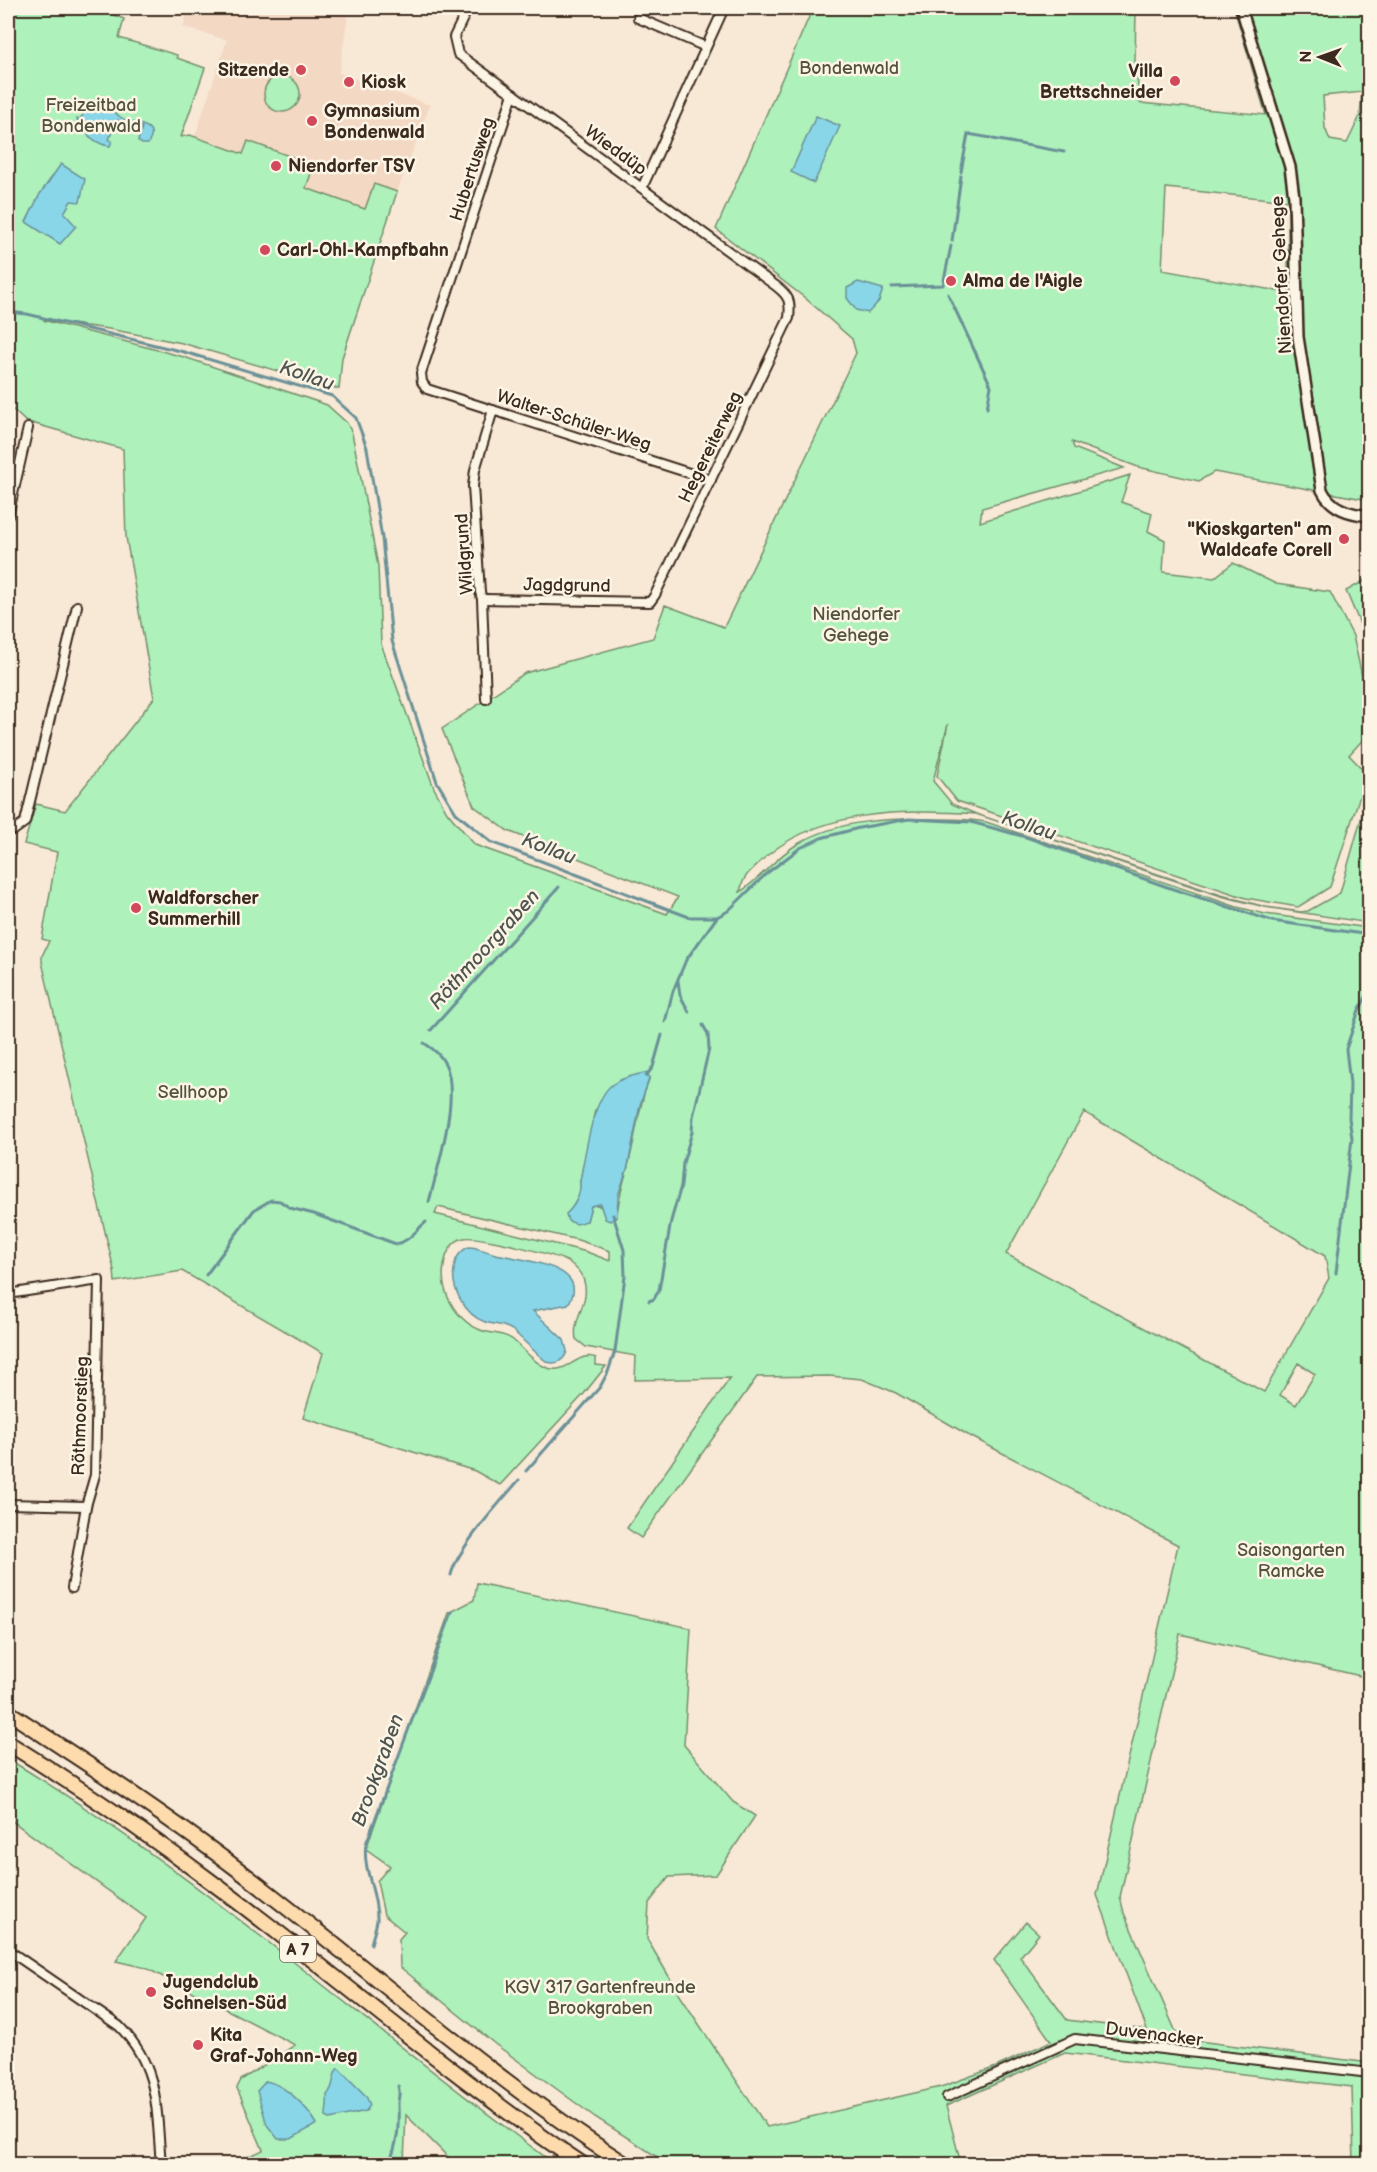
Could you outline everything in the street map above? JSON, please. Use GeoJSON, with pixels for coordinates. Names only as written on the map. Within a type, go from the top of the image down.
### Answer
{"type":"FeatureCollection","features":[{"type":"Feature","properties":{"kind":"highway","name":"A 7"},"geometry":{"type":"LineString","coordinates":[[8,1712],[183,1829],[534,2102],[625,2164]]}},
{"type":"Feature","properties":{"kind":"highway","name":"A 7"},"geometry":{"type":"LineString","coordinates":[[8,1743],[134,1826],[187,1864],[521,2123],[582,2164]]}},
{"type":"Feature","properties":{"kind":"street","name":"Wieddüp"},"geometry":{"type":"LineString","coordinates":[[468,8],[454,37],[458,54],[788,295],[791,304]]}},
{"type":"Feature","properties":{"kind":"street"},"geometry":{"type":"LineString","coordinates":[[642,188],[724,8]]}},
{"type":"Feature","properties":{"kind":"street","name":"Niendorfer Gehege"},"geometry":{"type":"LineString","coordinates":[[1241,8],[1290,167],[1294,197],[1298,337],[1322,490],[1327,500],[1342,511],[1370,516]]}},
{"type":"Feature","properties":{"kind":"street"},"geometry":{"type":"LineString","coordinates":[[638,18],[706,47]]}},
{"type":"Feature","properties":{"kind":"street","name":"Hubertusweg"},"geometry":{"type":"LineString","coordinates":[[428,389],[422,381],[421,373],[513,94]]}},
{"type":"Feature","properties":{"kind":"street","name":"Hegereiterweg"},"geometry":{"type":"LineString","coordinates":[[650,602],[789,318],[791,304]]}},
{"type":"Feature","properties":{"kind":"street","name":"Walter-Schüler-Weg"},"geometry":{"type":"LineString","coordinates":[[428,389],[711,480]]}},
{"type":"Feature","properties":{"kind":"street","name":"Wildgrund"},"geometry":{"type":"LineString","coordinates":[[486,699],[482,599],[473,486],[475,470],[493,410]]}},
{"type":"Feature","properties":{"kind":"street"},"geometry":{"type":"LineString","coordinates":[[8,516],[28,428]]}},
{"type":"Feature","properties":{"kind":"street","name":"Jagdgrund"},"geometry":{"type":"LineString","coordinates":[[482,599],[650,602]]}},
{"type":"Feature","properties":{"kind":"street"},"geometry":{"type":"LineString","coordinates":[[8,829],[14,830],[25,822],[77,606]]}},
{"type":"Feature","properties":{"kind":"street","name":"Röthmoorstieg"},"geometry":{"type":"LineString","coordinates":[[8,1294],[99,1280],[94,1475],[86,1506],[72,1588]]}},
{"type":"Feature","properties":{"kind":"street"},"geometry":{"type":"LineString","coordinates":[[8,1504],[86,1506]]}},
{"type":"Feature","properties":{"kind":"street"},"geometry":{"type":"LineString","coordinates":[[8,1950],[119,2026],[132,2040],[142,2055],[153,2082],[161,2164]]}},
{"type":"Feature","properties":{"kind":"street","name":"Duvenacker"},"geometry":{"type":"LineString","coordinates":[[947,2097],[1075,2039],[1370,2073]]}},
{"type":"Feature","properties":{"kind":"shaded area","name":"Gymnasium Bondenwald"},"geometry":{"type":"Polygon","coordinates":[[[189,8],[349,8],[339,73],[430,105],[397,192],[374,184],[365,209],[306,188],[314,164],[248,141],[243,153],[195,136],[227,40],[183,27],[189,8]]]}},
{"type":"Feature","properties":{"kind":"green space"},"geometry":{"type":"Polygon","coordinates":[[[30,8],[109,8],[111,14],[124,19],[119,38],[177,55],[177,58],[205,68],[181,137],[190,135],[243,154],[248,141],[314,165],[306,188],[365,209],[374,184],[397,192],[342,358],[339,389],[182,343],[109,329],[43,320],[184,357],[327,405],[347,423],[352,433],[378,566],[381,644],[434,788],[447,812],[475,845],[667,914],[678,897],[508,831],[474,806],[442,729],[525,673],[653,638],[665,605],[724,627],[856,353],[852,339],[805,298],[716,229],[813,8],[1170,8],[1171,11],[1136,11],[1135,60],[1140,103],[1266,115],[1234,8],[1369,8],[1369,500],[1214,472],[1199,481],[1138,467],[1072,442],[1074,448],[1124,468],[982,508],[980,522],[1130,475],[1121,502],[1152,513],[1148,531],[1165,540],[1163,572],[1214,578],[1233,563],[1276,584],[1330,592],[1353,636],[1366,694],[1368,734],[1349,755],[1367,774],[1330,887],[1298,907],[1246,898],[957,801],[937,776],[948,724],[933,781],[952,804],[976,814],[890,813],[833,822],[781,845],[749,873],[744,879],[740,892],[788,850],[812,836],[829,830],[884,820],[963,819],[986,822],[1237,907],[1265,914],[1369,928],[1369,1678],[1180,1634],[1120,1897],[1124,1913],[1176,2032],[1183,2039],[1369,2063],[1369,2164],[1354,2164],[1352,2087],[1065,2053],[946,2106],[961,2164],[668,2164],[595,2117],[495,2044],[400,1967],[399,1939],[405,1932],[384,1915],[377,1881],[390,1866],[366,1849],[449,1613],[474,1600],[477,1583],[691,1628],[684,1745],[733,1802],[755,1816],[716,1875],[669,1877],[649,1903],[647,1939],[681,1997],[767,2127],[941,2087],[996,2067],[1051,2041],[994,1960],[1026,1922],[1039,1934],[1020,1957],[1067,2020],[1147,2030],[1097,1895],[1178,1545],[968,1435],[896,1393],[862,1379],[829,1376],[757,1377],[641,1538],[627,1528],[730,1378],[635,1380],[636,1356],[586,1347],[576,1339],[576,1325],[585,1293],[583,1279],[578,1270],[563,1260],[517,1246],[472,1238],[464,1238],[452,1245],[446,1257],[443,1276],[447,1296],[452,1305],[465,1321],[474,1327],[510,1338],[547,1368],[559,1369],[585,1357],[596,1358],[596,1365],[606,1366],[583,1395],[500,1485],[475,1471],[303,1418],[323,1353],[182,1271],[115,1282],[42,962],[42,956],[49,941],[42,939],[57,852],[24,844],[36,804],[65,811],[154,698],[126,537],[123,449],[25,421],[8,405],[8,17],[15,12],[30,8]],[[1362,92],[1323,96],[1325,128],[1330,140],[1347,143],[1360,116],[1362,92]],[[1166,188],[1162,270],[1288,293],[1288,201],[1166,188]],[[649,1079],[595,1110],[580,1181],[581,1192],[572,1208],[587,1221],[591,1206],[596,1204],[617,1217],[642,1101],[649,1079]],[[1084,1112],[1006,1254],[1264,1392],[1329,1278],[1325,1256],[1084,1112]],[[438,1207],[435,1214],[587,1252],[610,1261],[610,1251],[578,1240],[438,1207]],[[1298,1363],[1280,1395],[1296,1405],[1315,1374],[1298,1363]]]}},
{"type":"Feature","properties":{"kind":"green space"},"geometry":{"type":"Polygon","coordinates":[[[282,76],[295,81],[300,94],[295,107],[282,112],[269,107],[264,94],[269,81],[282,76]]]}},
{"type":"Feature","properties":{"kind":"green space"},"geometry":{"type":"Polygon","coordinates":[[[1369,578],[1369,645],[1346,591],[1369,578]]]}},
{"type":"Feature","properties":{"kind":"green space"},"geometry":{"type":"Polygon","coordinates":[[[1369,791],[1369,923],[1265,907],[1221,896],[976,814],[1221,895],[1266,907],[1301,912],[1308,911],[1340,893],[1369,791]]]}},
{"type":"Feature","properties":{"kind":"green space"},"geometry":{"type":"Polygon","coordinates":[[[8,1759],[150,1853],[218,1903],[419,2061],[555,2164],[461,2164],[452,2161],[406,2115],[404,2162],[402,2164],[233,2164],[263,2150],[237,2088],[241,2080],[295,2045],[146,1968],[116,1961],[146,1918],[8,1818],[8,1759]]]}},
{"type":"Feature","properties":{"kind":"water"},"geometry":{"type":"Polygon","coordinates":[[[98,103],[109,107],[123,119],[149,128],[151,137],[148,144],[138,141],[142,127],[116,120],[109,140],[112,141],[110,146],[90,137],[77,119],[80,119],[85,109],[91,104],[98,103]]]}},
{"type":"Feature","properties":{"kind":"water"},"geometry":{"type":"Polygon","coordinates":[[[816,116],[840,126],[814,183],[791,172],[816,116]]]}},
{"type":"Feature","properties":{"kind":"water"},"geometry":{"type":"Polygon","coordinates":[[[61,164],[85,179],[80,202],[71,201],[64,213],[76,226],[60,244],[26,222],[40,194],[61,164]]]}},
{"type":"Feature","properties":{"kind":"water"},"geometry":{"type":"Polygon","coordinates":[[[858,282],[883,289],[879,301],[868,313],[856,310],[847,298],[847,288],[858,282]]]}},
{"type":"Feature","properties":{"kind":"water"},"geometry":{"type":"Polygon","coordinates":[[[648,1072],[649,1079],[640,1105],[628,1166],[618,1196],[617,1217],[610,1221],[605,1219],[600,1204],[591,1206],[587,1221],[577,1224],[568,1221],[566,1214],[573,1207],[579,1195],[587,1143],[600,1102],[613,1084],[630,1076],[648,1072]]]}},
{"type":"Feature","properties":{"kind":"water"},"geometry":{"type":"Polygon","coordinates":[[[469,1247],[548,1266],[561,1272],[570,1280],[573,1291],[568,1304],[533,1311],[564,1340],[567,1351],[562,1360],[554,1363],[547,1362],[512,1330],[485,1322],[471,1314],[457,1293],[454,1277],[455,1262],[458,1256],[469,1247]]]}},
{"type":"Feature","properties":{"kind":"water"},"geometry":{"type":"Polygon","coordinates":[[[338,2068],[366,2096],[370,2105],[366,2111],[330,2119],[326,2117],[327,2095],[332,2088],[338,2068]]]}},
{"type":"Feature","properties":{"kind":"water"},"geometry":{"type":"Polygon","coordinates":[[[266,2081],[288,2092],[308,2111],[317,2124],[291,2139],[278,2139],[267,2125],[257,2091],[266,2081]]]}},
{"type":"Feature","properties":{"kind":"waterway"},"geometry":{"type":"LineString","coordinates":[[961,172],[968,134],[991,138]]}},
{"type":"Feature","properties":{"kind":"waterway"},"geometry":{"type":"LineString","coordinates":[[993,139],[1064,152]]}},
{"type":"Feature","properties":{"kind":"waterway"},"geometry":{"type":"LineString","coordinates":[[952,241],[961,176]]}},
{"type":"Feature","properties":{"kind":"waterway"},"geometry":{"type":"LineString","coordinates":[[892,287],[943,285],[951,246]]}},
{"type":"Feature","properties":{"kind":"waterway"},"geometry":{"type":"LineString","coordinates":[[948,294],[991,386],[987,408]]}},
{"type":"Feature","properties":{"kind":"waterway","name":"Kollau"},"geometry":{"type":"LineString","coordinates":[[8,312],[27,314],[184,352],[332,396],[356,418],[367,448],[382,538],[392,641],[437,782],[456,813],[491,842],[689,917],[717,917],[728,911],[767,873],[800,848],[821,838],[909,819],[971,822],[1029,838],[1272,921],[1370,935]]}},
{"type":"Feature","properties":{"kind":"waterway","name":"Röthmoorgraben"},"geometry":{"type":"LineString","coordinates":[[431,1030],[559,887]]}},
{"type":"Feature","properties":{"kind":"waterway","name":"Brookgraben"},"geometry":{"type":"LineString","coordinates":[[665,1022],[673,991],[686,960],[717,917]]}},
{"type":"Feature","properties":{"kind":"waterway"},"geometry":{"type":"LineString","coordinates":[[678,981],[680,995],[689,1012]]}},
{"type":"Feature","properties":{"kind":"waterway"},"geometry":{"type":"LineString","coordinates":[[1336,1273],[1352,1138],[1346,1049],[1359,1010],[1370,990]]}},
{"type":"Feature","properties":{"kind":"waterway"},"geometry":{"type":"LineString","coordinates":[[649,1301],[654,1299],[659,1290],[671,1221],[681,1186],[683,1163],[692,1132],[693,1117],[709,1049],[708,1034],[703,1025]]}},
{"type":"Feature","properties":{"kind":"waterway","name":"Brookgraben"},"geometry":{"type":"LineString","coordinates":[[646,1076],[653,1067],[662,1035]]}},
{"type":"Feature","properties":{"kind":"waterway","name":"Röthmoorgraben"},"geometry":{"type":"LineString","coordinates":[[424,1043],[436,1051],[444,1062],[449,1075],[450,1092],[446,1131],[429,1202]]}},
{"type":"Feature","properties":{"kind":"waterway","name":"Röthmoorgraben"},"geometry":{"type":"LineString","coordinates":[[206,1275],[254,1210],[271,1200],[280,1201],[290,1208],[314,1214],[396,1244],[409,1238],[426,1222]]}},
{"type":"Feature","properties":{"kind":"waterway","name":"Brookgraben"},"geometry":{"type":"LineString","coordinates":[[526,1471],[600,1387],[608,1372],[615,1351],[625,1276],[624,1250],[613,1215]]}},
{"type":"Feature","properties":{"kind":"waterway","name":"Brookgraben"},"geometry":{"type":"LineString","coordinates":[[451,1575],[470,1539],[519,1480]]}},
{"type":"Feature","properties":{"kind":"waterway","name":"Brookgraben"},"geometry":{"type":"LineString","coordinates":[[371,1944],[377,1923],[377,1910],[366,1863],[366,1844],[452,1612]]}},
{"type":"Feature","properties":{"kind":"waterway","name":"Brookgraben"},"geometry":{"type":"LineString","coordinates":[[389,2164],[397,2135],[398,2086]]}},
{"type":"Feature","properties":{"kind":"place","name":"Sitzende"},"geometry":{"type":"Point","coordinates":[301,70]}},
{"type":"Feature","properties":{"kind":"place","name":"Villa Brettschneider"},"geometry":{"type":"Point","coordinates":[1175,81]}},
{"type":"Feature","properties":{"kind":"place","name":"Kiosk"},"geometry":{"type":"Point","coordinates":[349,82]}},
{"type":"Feature","properties":{"kind":"place","name":"Gymnasium Bondenwald"},"geometry":{"type":"Point","coordinates":[312,121]}},
{"type":"Feature","properties":{"kind":"place","name":"Niendorfer TSV"},"geometry":{"type":"Point","coordinates":[276,166]}},
{"type":"Feature","properties":{"kind":"place","name":"Carl-Ohl-Kampfbahn"},"geometry":{"type":"Point","coordinates":[265,250]}},
{"type":"Feature","properties":{"kind":"place","name":"Alma de l'Aigle"},"geometry":{"type":"Point","coordinates":[951,281]}},
{"type":"Feature","properties":{"kind":"place","name":"\"Kioskgarten\" am Waldcafe Corell"},"geometry":{"type":"Point","coordinates":[1344,539]}},
{"type":"Feature","properties":{"kind":"place","name":"Waldforscher Summerhill"},"geometry":{"type":"Point","coordinates":[136,908]}},
{"type":"Feature","properties":{"kind":"place","name":"Jugendclub Schnelsen-Süd"},"geometry":{"type":"Point","coordinates":[151,1992]}},
{"type":"Feature","properties":{"kind":"place","name":"Kita Graf-Johann-Weg"},"geometry":{"type":"Point","coordinates":[198,2045]}},
{"type":"Feature","properties":{"kind":"park label","name":"Bondenwald"},"geometry":{"type":"Point","coordinates":[849,68]}},
{"type":"Feature","properties":{"kind":"park label","name":"Freizeitbad Bondenwald"},"geometry":{"type":"Point","coordinates":[91,115]}},
{"type":"Feature","properties":{"kind":"park label","name":"Sellhoop"},"geometry":{"type":"Point","coordinates":[193,1092]}},
{"type":"Feature","properties":{"kind":"park label","name":"Saisongarten Ramcke"},"geometry":{"type":"Point","coordinates":[1291,1560]}},
{"type":"Feature","properties":{"kind":"park label","name":"KGV 317 Gartenfreunde Brookgraben"},"geometry":{"type":"Point","coordinates":[600,1997]}}]}
